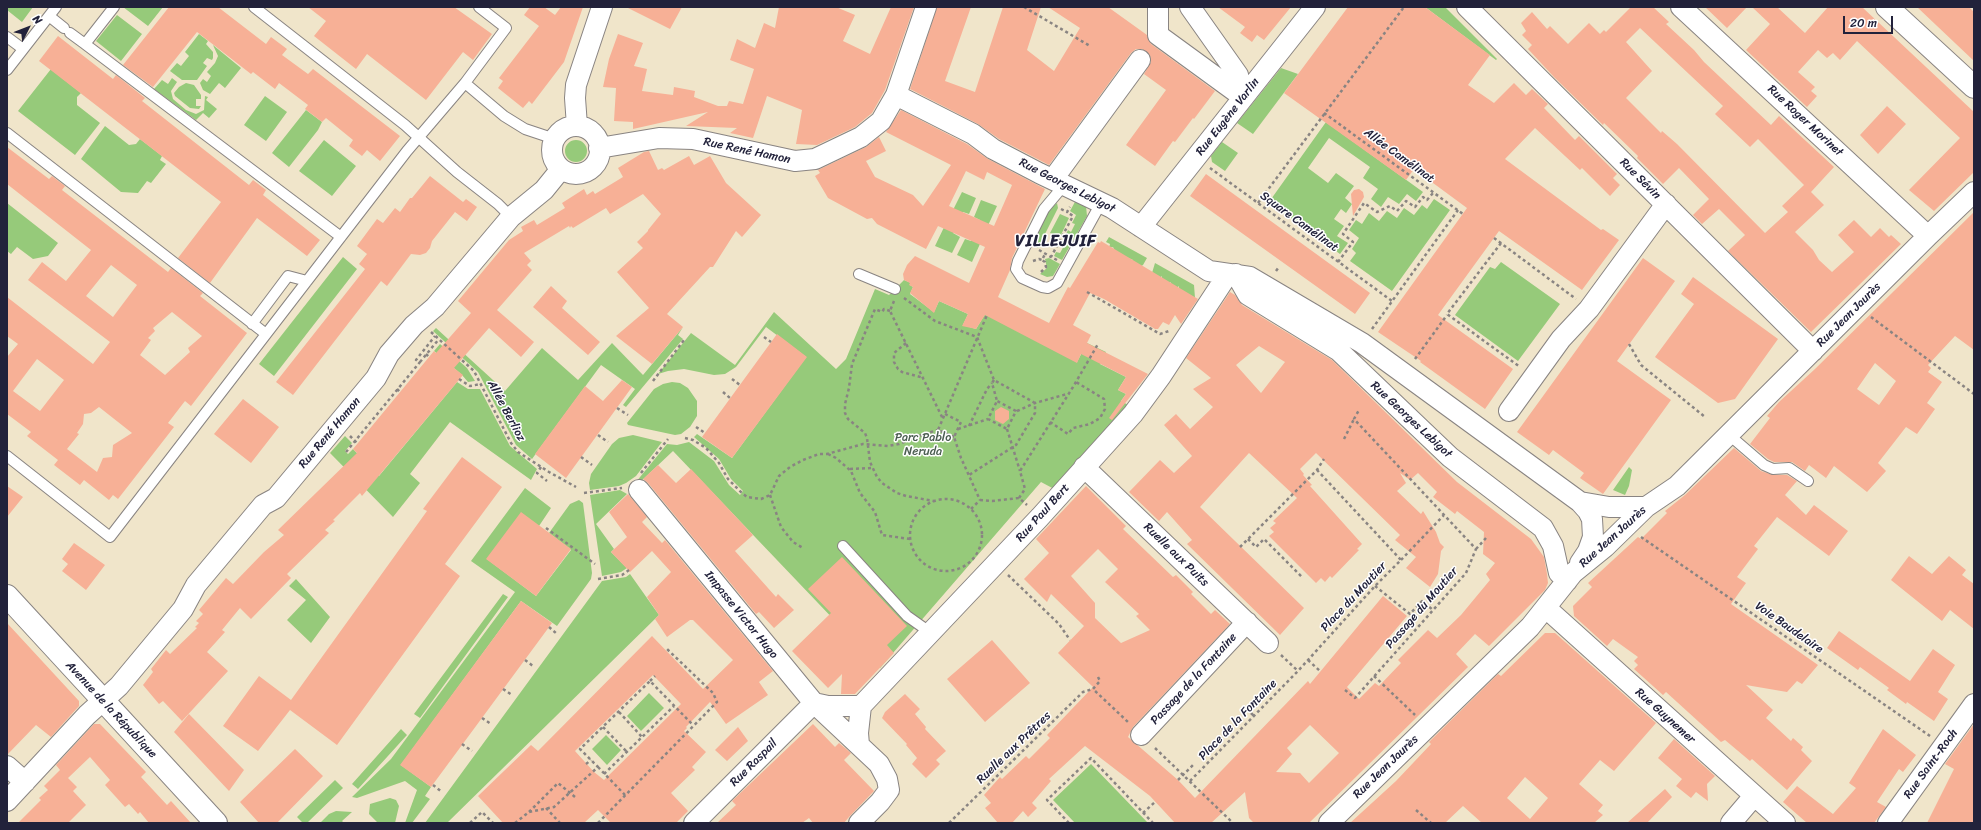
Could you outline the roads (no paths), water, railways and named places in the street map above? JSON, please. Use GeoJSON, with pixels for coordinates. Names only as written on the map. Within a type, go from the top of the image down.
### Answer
{"type":"FeatureCollection","features":[{"type":"Feature","properties":{"kind":"main road"},"geometry":{"type":"LineString","coordinates":[[1887,7],[1974,88]]}},
{"type":"Feature","properties":{"kind":"main road","name":"Avenue de la République"},"geometry":{"type":"LineString","coordinates":[[7,596],[216,823]]}},
{"type":"Feature","properties":{"kind":"street"},"geometry":{"type":"LineString","coordinates":[[577,126],[575,98],[576,85],[602,7]]}},
{"type":"Feature","properties":{"kind":"street","name":"Rue René Hamon"},"geometry":{"type":"LineString","coordinates":[[599,148],[659,138],[693,139],[795,161],[815,159],[846,146],[874,129],[887,112],[896,95],[926,7]]}},
{"type":"Feature","properties":{"kind":"street"},"geometry":{"type":"LineString","coordinates":[[1158,7],[1156,38],[1243,98]]}},
{"type":"Feature","properties":{"kind":"street"},"geometry":{"type":"LineString","coordinates":[[1190,7],[1238,75],[1243,98]]}},
{"type":"Feature","properties":{"kind":"street","name":"Rue Eugène Varlin"},"geometry":{"type":"LineString","coordinates":[[1141,227],[1315,7]]}},
{"type":"Feature","properties":{"kind":"street","name":"Rue Sévin"},"geometry":{"type":"LineString","coordinates":[[1468,7],[1813,351]]}},
{"type":"Feature","properties":{"kind":"street","name":"Rue Roger Morinet"},"geometry":{"type":"LineString","coordinates":[[1681,7],[1928,236]]}},
{"type":"Feature","properties":{"kind":"street"},"geometry":{"type":"LineString","coordinates":[[1061,180],[1140,60]]}},
{"type":"Feature","properties":{"kind":"street","name":"Rue Georges Lebigot"},"geometry":{"type":"LineString","coordinates":[[896,95],[972,134],[993,149],[1061,180],[1141,227],[1208,271],[1232,274],[1250,277],[1362,343],[1580,502],[1588,511],[1592,519],[1593,537],[1588,551],[1570,577],[1559,573],[1553,546],[1542,528],[1450,457],[1339,351],[1248,295],[1232,274]]}},
{"type":"Feature","properties":{"kind":"street"},"geometry":{"type":"LineString","coordinates":[[577,126],[590,130],[595,135],[599,148],[598,159],[594,165],[586,172],[574,174],[561,169],[553,156],[553,144],[555,139],[563,130],[577,126]]}},
{"type":"Feature","properties":{"kind":"street","name":"Rue René Hamon"},"geometry":{"type":"LineString","coordinates":[[7,801],[87,715],[122,682],[183,609],[196,585],[263,505],[276,498],[376,378],[389,354],[414,325],[435,307],[510,217],[540,194],[561,169]]}},
{"type":"Feature","properties":{"kind":"street","name":"Rue Jean Jaurès"},"geometry":{"type":"LineString","coordinates":[[1329,823],[1530,627],[1570,577],[1620,533],[1646,507],[1677,486],[1974,192]]}},
{"type":"Feature","properties":{"kind":"street"},"geometry":{"type":"LineString","coordinates":[[1509,411],[1561,339],[1589,309],[1666,204]]}},
{"type":"Feature","properties":{"kind":"street","name":"Rue Paul Bert"},"geometry":{"type":"LineString","coordinates":[[861,706],[1040,518],[1145,399],[1232,274]]}},
{"type":"Feature","properties":{"kind":"street","name":"Ruelle aux Puits"},"geometry":{"type":"LineString","coordinates":[[1084,467],[1268,643]]}},
{"type":"Feature","properties":{"kind":"street","name":"Impasse Victor Hugo"},"geometry":{"type":"LineString","coordinates":[[639,490],[814,703],[879,764],[887,779],[889,790],[880,802],[859,823]]}},
{"type":"Feature","properties":{"kind":"street","name":"Rue Georges Lebigot"},"geometry":{"type":"LineString","coordinates":[[1580,502],[1616,507],[1646,507]]}},
{"type":"Feature","properties":{"kind":"street","name":"Rue Guynemer"},"geometry":{"type":"LineString","coordinates":[[1546,608],[1785,823]]}},
{"type":"Feature","properties":{"kind":"street","name":"Passage de la Fontaine"},"geometry":{"type":"LineString","coordinates":[[1141,735],[1247,622]]}},
{"type":"Feature","properties":{"kind":"street"},"geometry":{"type":"LineString","coordinates":[[814,703],[861,706],[858,733],[859,745]]}},
{"type":"Feature","properties":{"kind":"street","name":"Rue Raspail"},"geometry":{"type":"LineString","coordinates":[[694,823],[814,703]]}},
{"type":"Feature","properties":{"kind":"street","name":"Rue Saint-Roch"},"geometry":{"type":"LineString","coordinates":[[1888,823],[1974,704]]}},
{"type":"Feature","properties":{"kind":"street"},"geometry":{"type":"LineString","coordinates":[[7,766],[25,782]]}},
{"type":"Feature","properties":{"kind":"street"},"geometry":{"type":"LineString","coordinates":[[1731,823],[1754,796]]}},
{"type":"Feature","properties":{"kind":"lane"},"geometry":{"type":"LineString","coordinates":[[7,70],[56,7]]}},
{"type":"Feature","properties":{"kind":"lane"},"geometry":{"type":"LineString","coordinates":[[85,44],[114,7]]}},
{"type":"Feature","properties":{"kind":"lane"},"geometry":{"type":"LineString","coordinates":[[254,7],[405,125],[457,172],[498,204],[510,217]]}},
{"type":"Feature","properties":{"kind":"lane"},"geometry":{"type":"LineString","coordinates":[[7,456],[110,537],[341,237],[465,82],[506,28],[479,7]]}},
{"type":"Feature","properties":{"kind":"lane"},"geometry":{"type":"LineString","coordinates":[[49,16],[341,237]]}},
{"type":"Feature","properties":{"kind":"lane"},"geometry":{"type":"LineString","coordinates":[[7,37],[23,49]]}},
{"type":"Feature","properties":{"kind":"lane"},"geometry":{"type":"LineString","coordinates":[[465,82],[504,116],[525,130],[555,139]]}},
{"type":"Feature","properties":{"kind":"lane"},"geometry":{"type":"LineString","coordinates":[[7,133],[266,334]]}},
{"type":"Feature","properties":{"kind":"lane"},"geometry":{"type":"LineString","coordinates":[[1061,180],[1044,209],[1018,261],[1016,270],[1022,278],[1042,287],[1048,288],[1057,283],[1101,203]]}},
{"type":"Feature","properties":{"kind":"lane"},"geometry":{"type":"LineString","coordinates":[[860,274],[896,290]]}},
{"type":"Feature","properties":{"kind":"lane"},"geometry":{"type":"LineString","coordinates":[[252,324],[288,276],[307,281]]}},
{"type":"Feature","properties":{"kind":"lane"},"geometry":{"type":"LineString","coordinates":[[1728,434],[1772,470],[1789,468],[1808,481]]}},
{"type":"Feature","properties":{"kind":"lane"},"geometry":{"type":"LineString","coordinates":[[843,546],[907,616],[931,633]]}},
{"type":"Feature","properties":{"kind":"district","name":"VILLEJUIF"},"geometry":{"type":"Point","coordinates":[1056,242]}},
{"type":"Feature","properties":{"kind":"park label","name":"Parc Pablo Neruda"},"geometry":{"type":"Point","coordinates":[923,445]}}]}
